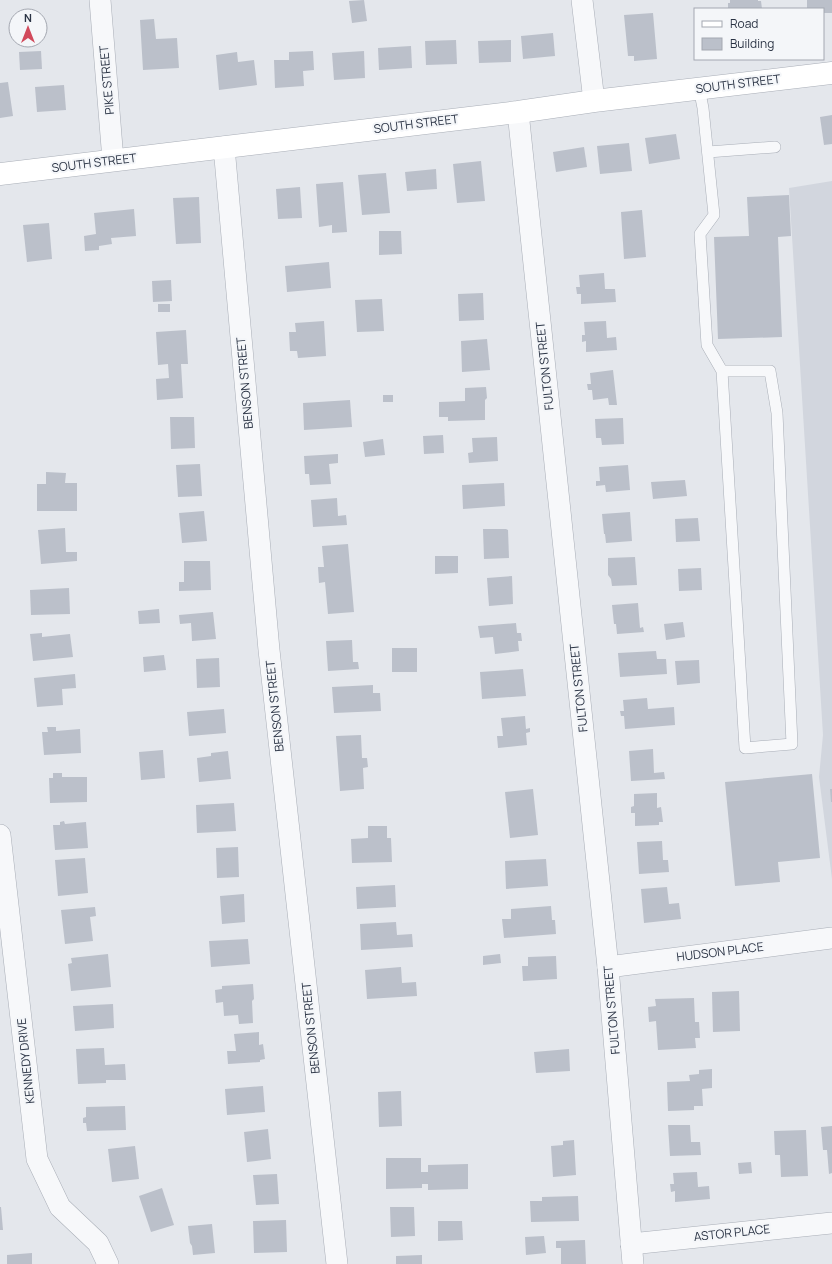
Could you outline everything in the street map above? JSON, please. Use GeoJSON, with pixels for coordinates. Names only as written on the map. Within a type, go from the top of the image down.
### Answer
{"type":"FeatureCollection","features":[{"type":"Feature","properties":{"kind":"main road","name":"SOUTH STREET"},"geometry":{"type":"LineString","coordinates":[[0,174],[518,112],[594,101],[832,72]]}},
{"type":"Feature","properties":{"kind":"street","name":"PIKE STREET"},"geometry":{"type":"LineString","coordinates":[[100,0],[113,160]]}},
{"type":"Feature","properties":{"kind":"street"},"geometry":{"type":"LineString","coordinates":[[582,0],[594,101]]}},
{"type":"Feature","properties":{"kind":"street","name":"FULTON STREET"},"geometry":{"type":"LineString","coordinates":[[518,112],[608,967],[632,1254]]}},
{"type":"Feature","properties":{"kind":"street","name":"BENSON STREET"},"geometry":{"type":"LineString","coordinates":[[224,147],[269,650],[337,1264]]}},
{"type":"Feature","properties":{"kind":"street","name":"KENNEDY DRIVE"},"geometry":{"type":"LineString","coordinates":[[0,835],[37,1159],[60,1207],[98,1243],[108,1264]]}},
{"type":"Feature","properties":{"kind":"street","name":"HUDSON PLACE"},"geometry":{"type":"LineString","coordinates":[[608,967],[832,938]]}},
{"type":"Feature","properties":{"kind":"street","name":"ASTOR PLACE"},"geometry":{"type":"LineString","coordinates":[[632,1254],[832,1223]]}},
{"type":"Feature","properties":{"kind":"lane"},"geometry":{"type":"LineString","coordinates":[[699,88],[703,108],[714,216],[700,234],[707,345],[722,371],[745,748],[792,744],[777,413],[770,371],[722,371]]}},
{"type":"Feature","properties":{"kind":"lane"},"geometry":{"type":"LineString","coordinates":[[708,152],[776,147]]}},
{"type":"Feature","properties":{"kind":"shaded area"},"geometry":{"type":"Polygon","coordinates":[[[832,181],[832,879],[819,777],[823,735],[789,188],[832,181]]]}},
{"type":"Feature","properties":{"kind":"building"},"geometry":{"type":"Polygon","coordinates":[[[364,0],[367,21],[352,23],[349,1],[364,0]]]}},
{"type":"Feature","properties":{"kind":"building"},"geometry":{"type":"Polygon","coordinates":[[[730,0],[758,0],[761,1],[762,8],[728,8],[728,3],[730,3],[730,0]]]}},
{"type":"Feature","properties":{"kind":"building"},"geometry":{"type":"Polygon","coordinates":[[[807,0],[832,0],[832,13],[824,13],[824,8],[807,8],[807,0]]]}},
{"type":"Feature","properties":{"kind":"building"},"geometry":{"type":"Polygon","coordinates":[[[653,13],[657,59],[634,61],[634,56],[628,56],[624,15],[653,13]]]}},
{"type":"Feature","properties":{"kind":"building"},"geometry":{"type":"Polygon","coordinates":[[[154,19],[156,39],[177,38],[179,68],[143,70],[140,20],[154,19]]]}},
{"type":"Feature","properties":{"kind":"building"},"geometry":{"type":"Polygon","coordinates":[[[553,33],[555,56],[523,59],[521,36],[553,33]]]}},
{"type":"Feature","properties":{"kind":"building"},"geometry":{"type":"Polygon","coordinates":[[[456,40],[457,64],[426,65],[425,41],[456,40]]]}},
{"type":"Feature","properties":{"kind":"building"},"geometry":{"type":"Polygon","coordinates":[[[511,40],[511,62],[479,63],[478,41],[511,40]]]}},
{"type":"Feature","properties":{"kind":"building"},"geometry":{"type":"Polygon","coordinates":[[[411,46],[412,68],[379,70],[378,48],[411,46]]]}},
{"type":"Feature","properties":{"kind":"building"},"geometry":{"type":"Polygon","coordinates":[[[41,51],[42,69],[20,70],[19,52],[41,51]]]}},
{"type":"Feature","properties":{"kind":"building"},"geometry":{"type":"Polygon","coordinates":[[[313,51],[314,70],[303,71],[304,86],[275,88],[274,60],[289,60],[289,52],[313,51]]]}},
{"type":"Feature","properties":{"kind":"building"},"geometry":{"type":"Polygon","coordinates":[[[364,51],[365,78],[334,80],[332,53],[364,51]]]}},
{"type":"Feature","properties":{"kind":"building"},"geometry":{"type":"Polygon","coordinates":[[[237,52],[238,62],[254,60],[257,85],[219,90],[216,55],[237,52]]]}},
{"type":"Feature","properties":{"kind":"building"},"geometry":{"type":"Polygon","coordinates":[[[8,82],[13,116],[0,118],[0,83],[8,82]]]}},
{"type":"Feature","properties":{"kind":"building"},"geometry":{"type":"Polygon","coordinates":[[[64,85],[66,110],[37,112],[35,87],[64,85]]]}},
{"type":"Feature","properties":{"kind":"building"},"geometry":{"type":"Polygon","coordinates":[[[832,115],[832,144],[824,145],[820,117],[832,115]]]}},
{"type":"Feature","properties":{"kind":"building"},"geometry":{"type":"Polygon","coordinates":[[[676,134],[680,159],[649,164],[645,138],[676,134]]]}},
{"type":"Feature","properties":{"kind":"building"},"geometry":{"type":"Polygon","coordinates":[[[629,143],[632,171],[600,174],[597,146],[629,143]]]}},
{"type":"Feature","properties":{"kind":"building"},"geometry":{"type":"Polygon","coordinates":[[[584,147],[587,167],[556,172],[553,152],[584,147]]]}},
{"type":"Feature","properties":{"kind":"building"},"geometry":{"type":"Polygon","coordinates":[[[481,161],[485,201],[457,203],[453,164],[481,161]]]}},
{"type":"Feature","properties":{"kind":"building"},"geometry":{"type":"Polygon","coordinates":[[[436,169],[437,189],[407,191],[405,172],[436,169]]]}},
{"type":"Feature","properties":{"kind":"building"},"geometry":{"type":"Polygon","coordinates":[[[386,173],[390,213],[362,215],[358,175],[386,173]]]}},
{"type":"Feature","properties":{"kind":"building"},"geometry":{"type":"Polygon","coordinates":[[[343,182],[347,232],[332,233],[332,225],[319,227],[316,184],[343,182]]]}},
{"type":"Feature","properties":{"kind":"building"},"geometry":{"type":"Polygon","coordinates":[[[300,187],[302,218],[278,219],[276,189],[300,187]]]}},
{"type":"Feature","properties":{"kind":"building"},"geometry":{"type":"Polygon","coordinates":[[[789,195],[791,236],[778,237],[782,337],[718,339],[714,237],[749,236],[747,197],[789,195]]]}},
{"type":"Feature","properties":{"kind":"building"},"geometry":{"type":"Polygon","coordinates":[[[199,197],[201,243],[176,244],[173,198],[199,197]]]}},
{"type":"Feature","properties":{"kind":"building"},"geometry":{"type":"Polygon","coordinates":[[[134,209],[136,236],[111,238],[112,244],[99,246],[99,250],[85,251],[84,236],[96,234],[94,213],[134,209]]]}},
{"type":"Feature","properties":{"kind":"building"},"geometry":{"type":"Polygon","coordinates":[[[642,210],[646,257],[624,259],[621,212],[642,210]]]}},
{"type":"Feature","properties":{"kind":"building"},"geometry":{"type":"Polygon","coordinates":[[[49,223],[52,259],[27,262],[23,225],[49,223]]]}},
{"type":"Feature","properties":{"kind":"building"},"geometry":{"type":"Polygon","coordinates":[[[379,231],[401,231],[402,254],[379,255],[379,231]]]}},
{"type":"Feature","properties":{"kind":"building"},"geometry":{"type":"Polygon","coordinates":[[[329,262],[331,288],[287,292],[285,266],[329,262]]]}},
{"type":"Feature","properties":{"kind":"building"},"geometry":{"type":"Polygon","coordinates":[[[604,273],[605,289],[615,289],[616,302],[581,304],[581,294],[577,294],[576,287],[580,287],[579,275],[604,273]]]}},
{"type":"Feature","properties":{"kind":"building"},"geometry":{"type":"Polygon","coordinates":[[[171,280],[172,301],[153,302],[152,281],[171,280]]]}},
{"type":"Feature","properties":{"kind":"building"},"geometry":{"type":"Polygon","coordinates":[[[483,293],[484,320],[459,321],[458,294],[483,293]]]}},
{"type":"Feature","properties":{"kind":"building"},"geometry":{"type":"Polygon","coordinates":[[[382,299],[384,331],[357,332],[355,300],[382,299]]]}},
{"type":"Feature","properties":{"kind":"building"},"geometry":{"type":"Polygon","coordinates":[[[158,304],[170,304],[170,312],[158,312],[158,304]]]}},
{"type":"Feature","properties":{"kind":"building"},"geometry":{"type":"Polygon","coordinates":[[[324,321],[326,356],[298,358],[297,351],[290,351],[289,332],[296,332],[295,323],[324,321]]]}},
{"type":"Feature","properties":{"kind":"building"},"geometry":{"type":"Polygon","coordinates":[[[606,321],[607,338],[616,337],[617,350],[586,352],[586,341],[582,342],[582,335],[585,335],[584,322],[606,321]]]}},
{"type":"Feature","properties":{"kind":"building"},"geometry":{"type":"Polygon","coordinates":[[[186,330],[188,364],[181,364],[183,398],[157,400],[156,379],[169,378],[168,364],[158,365],[156,332],[186,330]]]}},
{"type":"Feature","properties":{"kind":"building"},"geometry":{"type":"Polygon","coordinates":[[[487,339],[490,370],[462,372],[461,341],[487,339]]]}},
{"type":"Feature","properties":{"kind":"building"},"geometry":{"type":"Polygon","coordinates":[[[613,370],[617,405],[609,405],[608,398],[593,400],[592,390],[588,390],[587,384],[591,384],[590,373],[613,370]]]}},
{"type":"Feature","properties":{"kind":"building"},"geometry":{"type":"Polygon","coordinates":[[[486,387],[487,398],[485,400],[485,420],[448,421],[448,417],[439,417],[439,402],[465,401],[465,388],[486,387]]]}},
{"type":"Feature","properties":{"kind":"building"},"geometry":{"type":"Polygon","coordinates":[[[383,395],[393,395],[393,402],[383,402],[383,395]]]}},
{"type":"Feature","properties":{"kind":"building"},"geometry":{"type":"Polygon","coordinates":[[[350,400],[352,427],[304,430],[303,403],[350,400]]]}},
{"type":"Feature","properties":{"kind":"building"},"geometry":{"type":"Polygon","coordinates":[[[170,417],[194,417],[195,448],[171,449],[170,417]]]}},
{"type":"Feature","properties":{"kind":"building"},"geometry":{"type":"Polygon","coordinates":[[[623,418],[624,444],[602,445],[601,438],[596,438],[595,419],[623,418]]]}},
{"type":"Feature","properties":{"kind":"building"},"geometry":{"type":"Polygon","coordinates":[[[443,435],[444,453],[424,454],[423,436],[443,435]]]}},
{"type":"Feature","properties":{"kind":"building"},"geometry":{"type":"Polygon","coordinates":[[[497,437],[498,461],[469,463],[468,453],[473,452],[472,438],[497,437]]]}},
{"type":"Feature","properties":{"kind":"building"},"geometry":{"type":"Polygon","coordinates":[[[383,439],[385,455],[365,457],[363,442],[383,439]]]}},
{"type":"Feature","properties":{"kind":"building"},"geometry":{"type":"Polygon","coordinates":[[[338,454],[338,463],[329,464],[331,484],[310,485],[309,474],[305,474],[304,456],[338,454]]]}},
{"type":"Feature","properties":{"kind":"building"},"geometry":{"type":"Polygon","coordinates":[[[200,464],[202,496],[178,497],[176,465],[200,464]]]}},
{"type":"Feature","properties":{"kind":"building"},"geometry":{"type":"Polygon","coordinates":[[[628,465],[630,490],[606,492],[605,485],[596,486],[596,481],[600,481],[599,467],[628,465]]]}},
{"type":"Feature","properties":{"kind":"building"},"geometry":{"type":"Polygon","coordinates":[[[46,472],[66,473],[65,483],[77,483],[77,511],[37,511],[37,484],[46,484],[46,472]]]}},
{"type":"Feature","properties":{"kind":"building"},"geometry":{"type":"Polygon","coordinates":[[[685,480],[687,496],[653,499],[651,482],[685,480]]]}},
{"type":"Feature","properties":{"kind":"building"},"geometry":{"type":"Polygon","coordinates":[[[504,483],[505,506],[463,509],[462,485],[504,483]]]}},
{"type":"Feature","properties":{"kind":"building"},"geometry":{"type":"Polygon","coordinates":[[[337,498],[338,516],[346,515],[347,525],[313,527],[311,500],[337,498]]]}},
{"type":"Feature","properties":{"kind":"building"},"geometry":{"type":"Polygon","coordinates":[[[204,511],[207,541],[182,543],[179,513],[204,511]]]}},
{"type":"Feature","properties":{"kind":"building"},"geometry":{"type":"Polygon","coordinates":[[[630,512],[632,541],[606,543],[602,514],[630,512]]]}},
{"type":"Feature","properties":{"kind":"building"},"geometry":{"type":"Polygon","coordinates":[[[698,518],[700,541],[676,542],[675,519],[698,518]]]}},
{"type":"Feature","properties":{"kind":"building"},"geometry":{"type":"Polygon","coordinates":[[[65,528],[66,552],[77,552],[77,561],[41,564],[38,530],[65,528]]]}},
{"type":"Feature","properties":{"kind":"building"},"geometry":{"type":"Polygon","coordinates":[[[483,529],[508,530],[509,558],[484,559],[483,529]]]}},
{"type":"Feature","properties":{"kind":"building"},"geometry":{"type":"Polygon","coordinates":[[[348,544],[354,612],[328,614],[325,582],[319,583],[318,567],[324,567],[322,546],[348,544]]]}},
{"type":"Feature","properties":{"kind":"building"},"geometry":{"type":"Polygon","coordinates":[[[435,556],[458,556],[458,573],[435,574],[435,556]]]}},
{"type":"Feature","properties":{"kind":"building"},"geometry":{"type":"Polygon","coordinates":[[[635,557],[637,585],[612,586],[611,579],[608,575],[608,558],[635,557]]]}},
{"type":"Feature","properties":{"kind":"building"},"geometry":{"type":"Polygon","coordinates":[[[184,561],[210,561],[211,590],[179,591],[179,582],[184,582],[184,561]]]}},
{"type":"Feature","properties":{"kind":"building"},"geometry":{"type":"Polygon","coordinates":[[[701,568],[702,590],[679,591],[678,569],[701,568]]]}},
{"type":"Feature","properties":{"kind":"building"},"geometry":{"type":"Polygon","coordinates":[[[512,576],[513,604],[489,606],[487,578],[512,576]]]}},
{"type":"Feature","properties":{"kind":"building"},"geometry":{"type":"Polygon","coordinates":[[[69,588],[70,614],[31,615],[30,590],[69,588]]]}},
{"type":"Feature","properties":{"kind":"building"},"geometry":{"type":"Polygon","coordinates":[[[638,603],[640,628],[643,627],[644,632],[617,634],[616,624],[614,624],[612,605],[638,603]]]}},
{"type":"Feature","properties":{"kind":"building"},"geometry":{"type":"Polygon","coordinates":[[[159,609],[160,623],[139,624],[138,611],[159,609]]]}},
{"type":"Feature","properties":{"kind":"building"},"geometry":{"type":"Polygon","coordinates":[[[213,612],[216,639],[192,641],[191,623],[180,624],[179,615],[213,612]]]}},
{"type":"Feature","properties":{"kind":"building"},"geometry":{"type":"Polygon","coordinates":[[[683,622],[685,637],[666,640],[664,624],[683,622]]]}},
{"type":"Feature","properties":{"kind":"building"},"geometry":{"type":"Polygon","coordinates":[[[516,623],[517,633],[521,633],[522,641],[518,641],[519,651],[495,654],[493,637],[480,638],[478,626],[516,623]]]}},
{"type":"Feature","properties":{"kind":"building"},"geometry":{"type":"Polygon","coordinates":[[[42,633],[42,637],[70,634],[73,657],[33,661],[30,634],[42,633]]]}},
{"type":"Feature","properties":{"kind":"building"},"geometry":{"type":"Polygon","coordinates":[[[352,640],[353,662],[358,662],[359,669],[328,671],[326,641],[352,640]]]}},
{"type":"Feature","properties":{"kind":"building"},"geometry":{"type":"Polygon","coordinates":[[[392,648],[417,648],[417,672],[392,672],[392,648]]]}},
{"type":"Feature","properties":{"kind":"building"},"geometry":{"type":"Polygon","coordinates":[[[656,651],[657,659],[666,659],[667,674],[620,677],[618,653],[656,651]]]}},
{"type":"Feature","properties":{"kind":"building"},"geometry":{"type":"Polygon","coordinates":[[[164,655],[166,670],[144,672],[143,657],[164,655]]]}},
{"type":"Feature","properties":{"kind":"building"},"geometry":{"type":"Polygon","coordinates":[[[219,658],[220,687],[197,688],[196,659],[219,658]]]}},
{"type":"Feature","properties":{"kind":"building"},"geometry":{"type":"Polygon","coordinates":[[[699,660],[700,683],[677,685],[675,661],[699,660]]]}},
{"type":"Feature","properties":{"kind":"building"},"geometry":{"type":"Polygon","coordinates":[[[523,669],[526,696],[482,699],[480,672],[523,669]]]}},
{"type":"Feature","properties":{"kind":"building"},"geometry":{"type":"Polygon","coordinates":[[[75,674],[76,688],[62,689],[63,705],[37,707],[34,678],[75,674]]]}},
{"type":"Feature","properties":{"kind":"building"},"geometry":{"type":"Polygon","coordinates":[[[373,685],[373,693],[380,693],[381,711],[334,713],[332,687],[373,685]]]}},
{"type":"Feature","properties":{"kind":"building"},"geometry":{"type":"Polygon","coordinates":[[[647,698],[648,709],[674,707],[675,725],[625,729],[624,716],[621,716],[620,711],[624,711],[623,700],[647,698]]]}},
{"type":"Feature","properties":{"kind":"building"},"geometry":{"type":"Polygon","coordinates":[[[224,709],[226,733],[189,736],[187,712],[224,709]]]}},
{"type":"Feature","properties":{"kind":"building"},"geometry":{"type":"Polygon","coordinates":[[[525,716],[526,729],[530,728],[530,732],[526,733],[527,745],[498,748],[497,736],[503,736],[501,718],[525,716]]]}},
{"type":"Feature","properties":{"kind":"building"},"geometry":{"type":"Polygon","coordinates":[[[47,727],[56,727],[56,731],[80,729],[81,753],[44,755],[42,732],[48,732],[47,727]]]}},
{"type":"Feature","properties":{"kind":"building"},"geometry":{"type":"Polygon","coordinates":[[[361,735],[362,758],[367,758],[368,767],[363,768],[364,789],[340,791],[336,736],[361,735]]]}},
{"type":"Feature","properties":{"kind":"building"},"geometry":{"type":"Polygon","coordinates":[[[653,749],[654,773],[664,772],[665,779],[631,781],[629,751],[653,749]]]}},
{"type":"Feature","properties":{"kind":"building"},"geometry":{"type":"Polygon","coordinates":[[[163,750],[165,778],[141,780],[139,752],[163,750]]]}},
{"type":"Feature","properties":{"kind":"building"},"geometry":{"type":"Polygon","coordinates":[[[228,751],[231,779],[199,782],[197,758],[211,756],[211,753],[228,751]]]}},
{"type":"Feature","properties":{"kind":"building"},"geometry":{"type":"Polygon","coordinates":[[[53,773],[62,773],[62,777],[87,777],[87,802],[50,803],[49,778],[53,778],[53,773]]]}},
{"type":"Feature","properties":{"kind":"building"},"geometry":{"type":"Polygon","coordinates":[[[812,774],[820,858],[778,862],[780,882],[735,886],[725,782],[812,774]]]}},
{"type":"Feature","properties":{"kind":"building"},"geometry":{"type":"Polygon","coordinates":[[[533,789],[538,835],[510,838],[505,792],[533,789]]]}},
{"type":"Feature","properties":{"kind":"building"},"geometry":{"type":"Polygon","coordinates":[[[830,789],[832,789],[832,802],[831,802],[830,789]]]}},
{"type":"Feature","properties":{"kind":"building"},"geometry":{"type":"Polygon","coordinates":[[[657,793],[657,808],[661,807],[663,822],[659,822],[659,825],[635,826],[635,813],[631,813],[631,807],[634,806],[634,794],[657,793]]]}},
{"type":"Feature","properties":{"kind":"building"},"geometry":{"type":"Polygon","coordinates":[[[234,803],[236,831],[197,833],[196,805],[234,803]]]}},
{"type":"Feature","properties":{"kind":"building"},"geometry":{"type":"Polygon","coordinates":[[[64,821],[65,824],[86,822],[88,848],[55,850],[53,825],[60,825],[60,822],[64,821]]]}},
{"type":"Feature","properties":{"kind":"building"},"geometry":{"type":"Polygon","coordinates":[[[368,826],[387,826],[387,838],[391,838],[392,862],[352,863],[351,839],[368,838],[368,826]]]}},
{"type":"Feature","properties":{"kind":"building"},"geometry":{"type":"Polygon","coordinates":[[[662,841],[663,860],[668,860],[669,872],[639,874],[637,842],[662,841]]]}},
{"type":"Feature","properties":{"kind":"building"},"geometry":{"type":"Polygon","coordinates":[[[238,847],[239,877],[217,878],[216,848],[238,847]]]}},
{"type":"Feature","properties":{"kind":"building"},"geometry":{"type":"Polygon","coordinates":[[[85,858],[88,893],[58,896],[55,860],[85,858]]]}},
{"type":"Feature","properties":{"kind":"building"},"geometry":{"type":"Polygon","coordinates":[[[546,859],[548,886],[506,889],[505,861],[546,859]]]}},
{"type":"Feature","properties":{"kind":"building"},"geometry":{"type":"Polygon","coordinates":[[[395,885],[396,907],[357,909],[356,887],[395,885]]]}},
{"type":"Feature","properties":{"kind":"building"},"geometry":{"type":"Polygon","coordinates":[[[667,887],[669,904],[679,903],[681,919],[644,923],[641,889],[667,887]]]}},
{"type":"Feature","properties":{"kind":"building"},"geometry":{"type":"Polygon","coordinates":[[[244,894],[245,922],[222,924],[220,896],[244,894]]]}},
{"type":"Feature","properties":{"kind":"building"},"geometry":{"type":"Polygon","coordinates":[[[551,906],[552,920],[555,920],[556,934],[504,938],[502,919],[511,919],[511,909],[551,906]]]}},
{"type":"Feature","properties":{"kind":"building"},"geometry":{"type":"Polygon","coordinates":[[[95,907],[96,916],[90,917],[93,941],[65,944],[61,910],[95,907]]]}},
{"type":"Feature","properties":{"kind":"building"},"geometry":{"type":"Polygon","coordinates":[[[396,922],[397,935],[412,934],[413,947],[361,950],[360,924],[396,922]]]}},
{"type":"Feature","properties":{"kind":"building"},"geometry":{"type":"Polygon","coordinates":[[[248,939],[250,964],[211,967],[209,941],[248,939]]]}},
{"type":"Feature","properties":{"kind":"building"},"geometry":{"type":"Polygon","coordinates":[[[108,954],[111,987],[71,991],[68,964],[72,963],[71,958],[108,954]]]}},
{"type":"Feature","properties":{"kind":"building"},"geometry":{"type":"Polygon","coordinates":[[[500,954],[501,963],[483,965],[483,956],[500,954]]]}},
{"type":"Feature","properties":{"kind":"building"},"geometry":{"type":"Polygon","coordinates":[[[556,956],[557,979],[523,981],[522,966],[528,966],[528,957],[556,956]]]}},
{"type":"Feature","properties":{"kind":"building"},"geometry":{"type":"Polygon","coordinates":[[[401,967],[402,983],[416,982],[417,996],[367,999],[365,970],[401,967]]]}},
{"type":"Feature","properties":{"kind":"building"},"geometry":{"type":"Polygon","coordinates":[[[253,984],[253,1023],[239,1024],[238,1015],[224,1016],[223,1002],[216,1003],[215,990],[222,989],[222,986],[253,984]]]}},
{"type":"Feature","properties":{"kind":"building"},"geometry":{"type":"Polygon","coordinates":[[[739,991],[740,1031],[713,1032],[712,992],[739,991]]]}},
{"type":"Feature","properties":{"kind":"building"},"geometry":{"type":"Polygon","coordinates":[[[694,998],[695,1022],[699,1022],[700,1038],[695,1038],[696,1048],[658,1050],[656,1021],[649,1022],[648,1007],[656,1006],[655,999],[694,998]]]}},
{"type":"Feature","properties":{"kind":"building"},"geometry":{"type":"Polygon","coordinates":[[[113,1004],[114,1028],[75,1031],[73,1006],[113,1004]]]}},
{"type":"Feature","properties":{"kind":"building"},"geometry":{"type":"Polygon","coordinates":[[[259,1032],[259,1045],[263,1044],[265,1059],[260,1060],[260,1062],[228,1064],[227,1051],[236,1051],[234,1034],[259,1032]]]}},
{"type":"Feature","properties":{"kind":"building"},"geometry":{"type":"Polygon","coordinates":[[[104,1048],[105,1065],[125,1064],[126,1080],[106,1080],[106,1083],[78,1084],[76,1049],[104,1048]]]}},
{"type":"Feature","properties":{"kind":"building"},"geometry":{"type":"Polygon","coordinates":[[[569,1049],[570,1071],[536,1073],[534,1052],[569,1049]]]}},
{"type":"Feature","properties":{"kind":"building"},"geometry":{"type":"Polygon","coordinates":[[[712,1069],[712,1088],[702,1089],[703,1106],[694,1106],[694,1110],[668,1111],[667,1082],[690,1081],[689,1075],[699,1074],[699,1070],[712,1069]]]}},
{"type":"Feature","properties":{"kind":"building"},"geometry":{"type":"Polygon","coordinates":[[[263,1086],[265,1112],[227,1115],[225,1089],[263,1086]]]}},
{"type":"Feature","properties":{"kind":"building"},"geometry":{"type":"Polygon","coordinates":[[[401,1091],[402,1126],[379,1127],[378,1092],[401,1091]]]}},
{"type":"Feature","properties":{"kind":"building"},"geometry":{"type":"Polygon","coordinates":[[[125,1106],[126,1130],[87,1131],[86,1123],[83,1123],[83,1118],[86,1117],[86,1107],[125,1106]]]}},
{"type":"Feature","properties":{"kind":"building"},"geometry":{"type":"Polygon","coordinates":[[[668,1125],[690,1125],[691,1142],[700,1142],[701,1155],[670,1156],[668,1125]]]}},
{"type":"Feature","properties":{"kind":"building"},"geometry":{"type":"Polygon","coordinates":[[[832,1126],[832,1173],[829,1174],[827,1150],[823,1150],[821,1127],[832,1126]]]}},
{"type":"Feature","properties":{"kind":"building"},"geometry":{"type":"Polygon","coordinates":[[[268,1129],[271,1159],[247,1162],[244,1132],[268,1129]]]}},
{"type":"Feature","properties":{"kind":"building"},"geometry":{"type":"Polygon","coordinates":[[[806,1130],[808,1176],[781,1177],[780,1155],[775,1155],[774,1131],[806,1130]]]}},
{"type":"Feature","properties":{"kind":"building"},"geometry":{"type":"Polygon","coordinates":[[[574,1140],[576,1175],[553,1177],[551,1146],[563,1145],[563,1141],[574,1140]]]}},
{"type":"Feature","properties":{"kind":"building"},"geometry":{"type":"Polygon","coordinates":[[[135,1146],[139,1179],[112,1182],[108,1149],[135,1146]]]}},
{"type":"Feature","properties":{"kind":"building"},"geometry":{"type":"Polygon","coordinates":[[[386,1158],[421,1158],[421,1172],[428,1172],[428,1165],[468,1164],[468,1189],[428,1190],[428,1184],[422,1184],[422,1188],[386,1189],[386,1158]]]}},
{"type":"Feature","properties":{"kind":"building"},"geometry":{"type":"Polygon","coordinates":[[[751,1162],[752,1173],[739,1174],[738,1163],[751,1162]]]}},
{"type":"Feature","properties":{"kind":"building"},"geometry":{"type":"Polygon","coordinates":[[[697,1172],[698,1187],[709,1186],[710,1199],[675,1202],[675,1191],[671,1192],[670,1184],[674,1184],[673,1173],[697,1172]]]}},
{"type":"Feature","properties":{"kind":"building"},"geometry":{"type":"Polygon","coordinates":[[[277,1174],[279,1204],[256,1205],[253,1175],[277,1174]]]}},
{"type":"Feature","properties":{"kind":"building"},"geometry":{"type":"Polygon","coordinates":[[[162,1188],[174,1225],[151,1232],[139,1196],[162,1188]]]}},
{"type":"Feature","properties":{"kind":"building"},"geometry":{"type":"Polygon","coordinates":[[[578,1196],[579,1221],[531,1222],[530,1201],[542,1201],[542,1197],[578,1196]]]}},
{"type":"Feature","properties":{"kind":"building"},"geometry":{"type":"Polygon","coordinates":[[[1,1207],[3,1230],[0,1230],[1,1207]]]}},
{"type":"Feature","properties":{"kind":"building"},"geometry":{"type":"Polygon","coordinates":[[[390,1207],[414,1207],[415,1236],[391,1237],[390,1207]]]}},
{"type":"Feature","properties":{"kind":"building"},"geometry":{"type":"Polygon","coordinates":[[[286,1220],[287,1252],[254,1253],[253,1221],[286,1220]]]}},
{"type":"Feature","properties":{"kind":"building"},"geometry":{"type":"Polygon","coordinates":[[[438,1221],[462,1221],[463,1240],[438,1241],[438,1221]]]}},
{"type":"Feature","properties":{"kind":"building"},"geometry":{"type":"Polygon","coordinates":[[[212,1224],[215,1253],[193,1255],[188,1226],[212,1224]]]}},
{"type":"Feature","properties":{"kind":"building"},"geometry":{"type":"Polygon","coordinates":[[[544,1236],[546,1253],[526,1255],[525,1237],[544,1236]]]}},
{"type":"Feature","properties":{"kind":"building"},"geometry":{"type":"Polygon","coordinates":[[[585,1240],[586,1264],[561,1264],[561,1248],[556,1248],[556,1241],[585,1240]]]}},
{"type":"Feature","properties":{"kind":"building"},"geometry":{"type":"Polygon","coordinates":[[[32,1253],[32,1264],[7,1264],[7,1255],[32,1253]]]}},
{"type":"Feature","properties":{"kind":"building"},"geometry":{"type":"Polygon","coordinates":[[[422,1255],[422,1264],[396,1264],[396,1256],[422,1255]]]}}]}
